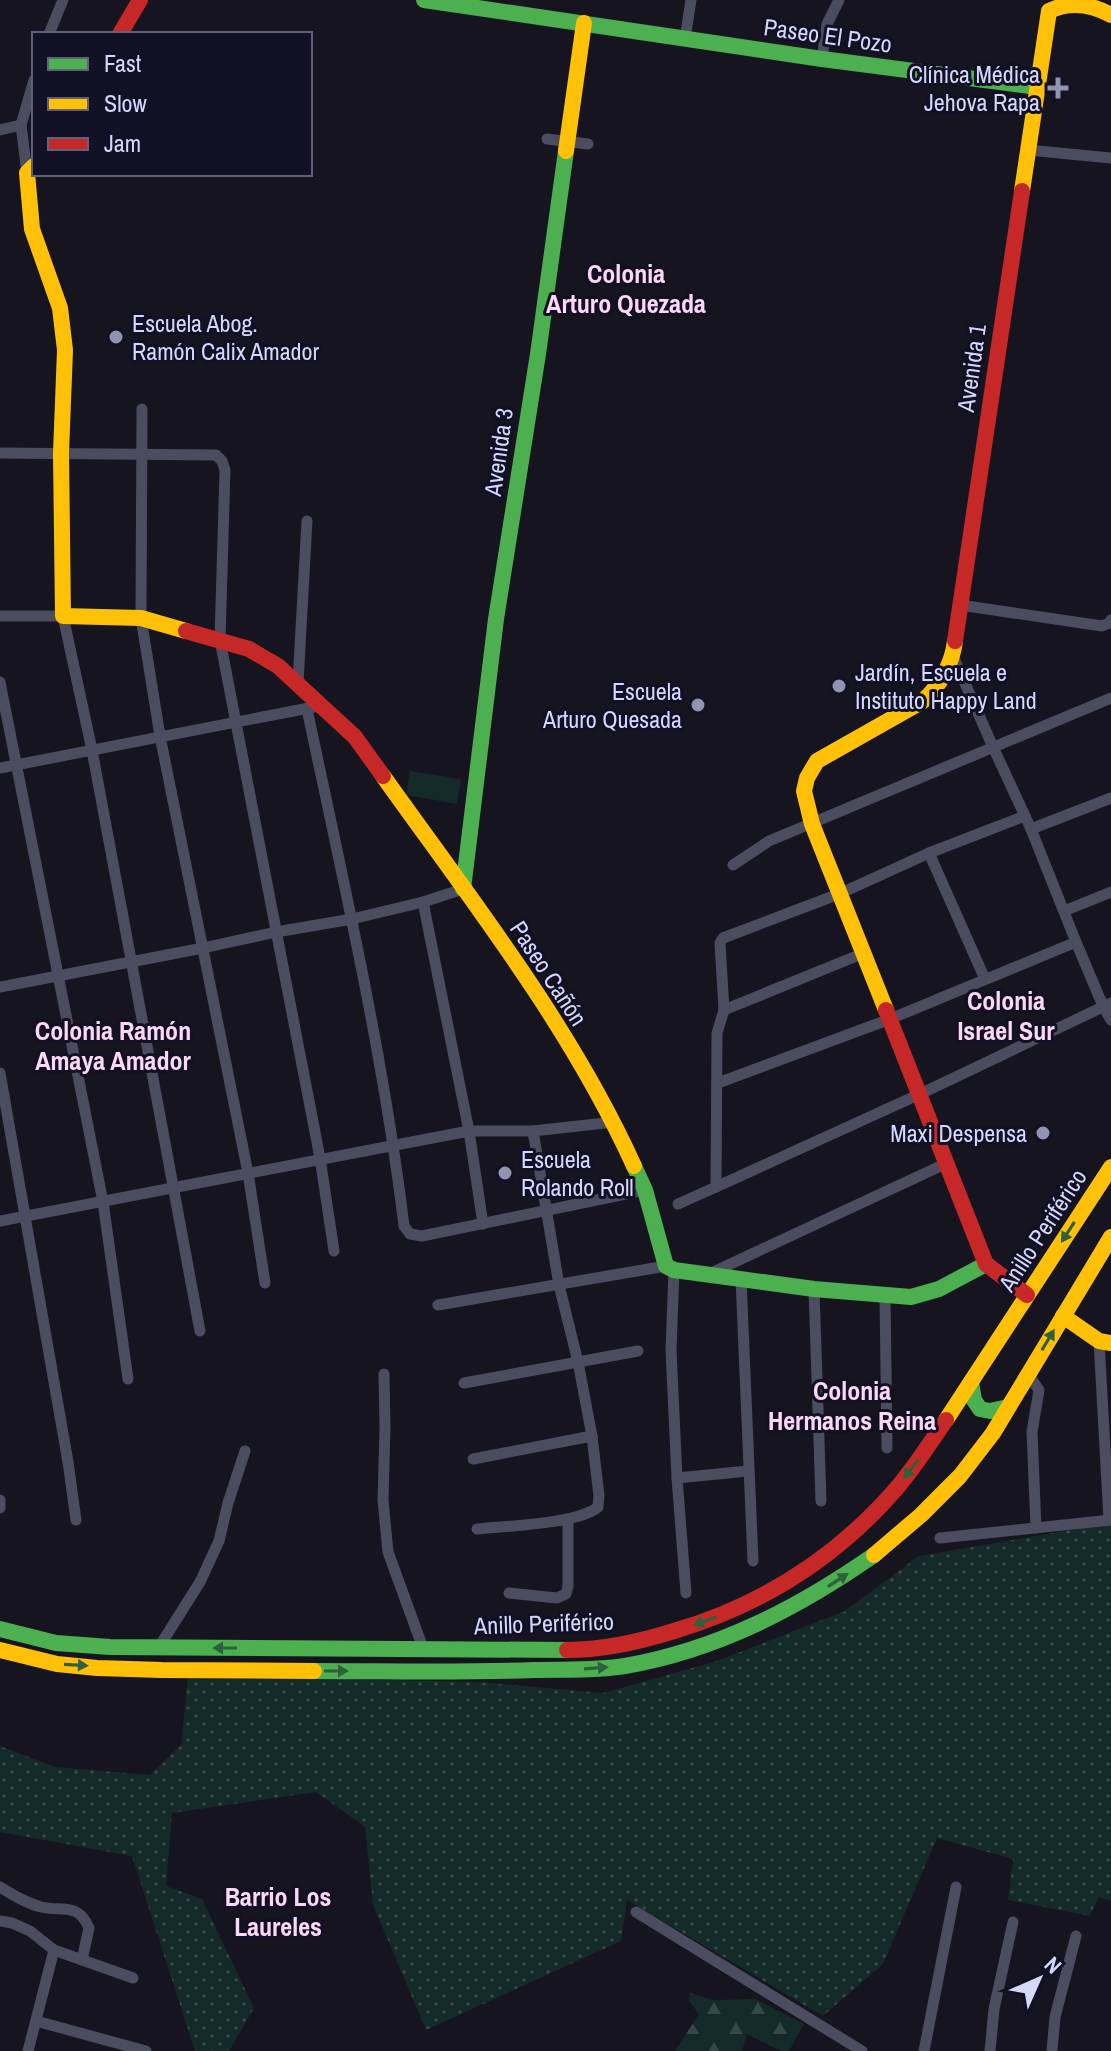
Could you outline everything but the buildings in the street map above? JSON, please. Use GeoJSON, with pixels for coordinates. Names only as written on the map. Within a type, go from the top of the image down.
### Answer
{"type":"FeatureCollection","features":[{"type":"Feature","properties":{"kind":"main road"},"geometry":{"type":"LineString","coordinates":[[123,32],[140,0]]}},
{"type":"Feature","properties":{"kind":"main road","name":"Paseo El Pozo"},"geometry":{"type":"LineString","coordinates":[[424,0],[474,4],[685,39],[1037,87]]}},
{"type":"Feature","properties":{"kind":"main road"},"geometry":{"type":"LineString","coordinates":[[1037,87],[1049,6],[1082,5],[1102,9],[1111,15]]}},
{"type":"Feature","properties":{"kind":"main road","name":"Avenida 3"},"geometry":{"type":"LineString","coordinates":[[463,889],[496,619],[538,354],[584,23]]}},
{"type":"Feature","properties":{"kind":"main road","name":"Avenida 1"},"geometry":{"type":"LineString","coordinates":[[953,656],[1037,87]]}},
{"type":"Feature","properties":{"kind":"main road"},"geometry":{"type":"LineString","coordinates":[[30,170],[32,229],[60,308],[65,350],[61,453],[63,616]]}},
{"type":"Feature","properties":{"kind":"main road","name":"Paseo Cañón"},"geometry":{"type":"LineString","coordinates":[[63,616],[141,618],[249,649],[278,666],[298,683],[314,706],[355,737],[531,984],[614,1122],[645,1190],[670,1268]]}},
{"type":"Feature","properties":{"kind":"main road"},"geometry":{"type":"LineString","coordinates":[[953,656],[937,688],[923,701],[817,761],[806,777],[803,794],[839,894],[986,1264],[1027,1295]]}},
{"type":"Feature","properties":{"kind":"main road","name":"Anillo Periférico"},"geometry":{"type":"LineString","coordinates":[[0,1629],[56,1643],[159,1648],[580,1650],[630,1644],[712,1620],[748,1604],[825,1557],[896,1489],[971,1382],[1111,1167]]}},
{"type":"Feature","properties":{"kind":"main road","name":"Anillo Periférico"},"geometry":{"type":"LineString","coordinates":[[0,1650],[62,1664],[157,1670],[517,1671],[625,1666],[664,1658],[738,1633],[807,1600],[865,1562],[932,1506],[979,1452],[1111,1237]]}},
{"type":"Feature","properties":{"kind":"main road"},"geometry":{"type":"LineString","coordinates":[[670,1268],[814,1289],[911,1297],[939,1289],[986,1264]]}},
{"type":"Feature","properties":{"kind":"main road"},"geometry":{"type":"LineString","coordinates":[[1063,1316],[1105,1342]]}},
{"type":"Feature","properties":{"kind":"main road"},"geometry":{"type":"LineString","coordinates":[[971,1382],[973,1400],[982,1411],[1008,1407]]}},
{"type":"Feature","properties":{"kind":"street"},"geometry":{"type":"LineString","coordinates":[[50,32],[63,0]]}},
{"type":"Feature","properties":{"kind":"street"},"geometry":{"type":"LineString","coordinates":[[685,39],[691,0]]}},
{"type":"Feature","properties":{"kind":"street"},"geometry":{"type":"LineString","coordinates":[[822,59],[827,24],[839,0]]}},
{"type":"Feature","properties":{"kind":"street"},"geometry":{"type":"LineString","coordinates":[[30,170],[21,125],[32,87]]}},
{"type":"Feature","properties":{"kind":"street"},"geometry":{"type":"LineString","coordinates":[[0,130],[21,125]]}},
{"type":"Feature","properties":{"kind":"street"},"geometry":{"type":"LineString","coordinates":[[547,139],[588,144]]}},
{"type":"Feature","properties":{"kind":"street"},"geometry":{"type":"LineString","coordinates":[[1028,150],[1111,158]]}},
{"type":"Feature","properties":{"kind":"street"},"geometry":{"type":"LineString","coordinates":[[142,409],[141,618],[160,736],[248,1173],[265,1283]]}},
{"type":"Feature","properties":{"kind":"street"},"geometry":{"type":"LineString","coordinates":[[0,453],[216,455],[222,461],[225,470],[220,640],[320,1158],[334,1251]]}},
{"type":"Feature","properties":{"kind":"street"},"geometry":{"type":"LineString","coordinates":[[298,683],[307,521]]}},
{"type":"Feature","properties":{"kind":"street"},"geometry":{"type":"LineString","coordinates":[[960,605],[1106,623]]}},
{"type":"Feature","properties":{"kind":"street","name":"Paseo Cañón"},"geometry":{"type":"LineString","coordinates":[[0,616],[63,616]]}},
{"type":"Feature","properties":{"kind":"street"},"geometry":{"type":"LineString","coordinates":[[63,616],[92,750],[200,1331]]}},
{"type":"Feature","properties":{"kind":"street"},"geometry":{"type":"LineString","coordinates":[[953,656],[1031,829],[1076,942],[1107,1004],[1111,1020]]}},
{"type":"Feature","properties":{"kind":"street"},"geometry":{"type":"LineString","coordinates":[[0,682],[103,1202],[128,1379]]}},
{"type":"Feature","properties":{"kind":"street"},"geometry":{"type":"LineString","coordinates":[[733,865],[769,841],[1111,698]]}},
{"type":"Feature","properties":{"kind":"street"},"geometry":{"type":"LineString","coordinates":[[0,768],[314,706],[394,1144],[404,1226],[410,1234],[422,1236],[645,1190]]}},
{"type":"Feature","properties":{"kind":"street"},"geometry":{"type":"LineString","coordinates":[[1031,829],[1111,798]]}},
{"type":"Feature","properties":{"kind":"street"},"geometry":{"type":"LineString","coordinates":[[716,1187],[717,1033],[724,1010],[720,943],[723,938],[839,894],[929,853],[1025,816]]}},
{"type":"Feature","properties":{"kind":"street"},"geometry":{"type":"LineString","coordinates":[[929,853],[985,979]]}},
{"type":"Feature","properties":{"kind":"street"},"geometry":{"type":"LineString","coordinates":[[0,987],[352,919],[463,889]]}},
{"type":"Feature","properties":{"kind":"street"},"geometry":{"type":"LineString","coordinates":[[1064,911],[1111,892]]}},
{"type":"Feature","properties":{"kind":"street"},"geometry":{"type":"LineString","coordinates":[[423,902],[469,1131],[483,1224]]}},
{"type":"Feature","properties":{"kind":"street"},"geometry":{"type":"LineString","coordinates":[[718,1083],[890,1019],[1076,942]]}},
{"type":"Feature","properties":{"kind":"street"},"geometry":{"type":"LineString","coordinates":[[724,1010],[864,953]]}},
{"type":"Feature","properties":{"kind":"street"},"geometry":{"type":"LineString","coordinates":[[678,1204],[920,1094],[1107,1004]]}},
{"type":"Feature","properties":{"kind":"street"},"geometry":{"type":"LineString","coordinates":[[0,1073],[76,1520]]}},
{"type":"Feature","properties":{"kind":"street"},"geometry":{"type":"LineString","coordinates":[[0,1221],[469,1131],[533,1131],[614,1122]]}},
{"type":"Feature","properties":{"kind":"street"},"geometry":{"type":"LineString","coordinates":[[477,1529],[568,1519],[598,1507],[592,1436],[559,1285],[533,1131]]}},
{"type":"Feature","properties":{"kind":"street"},"geometry":{"type":"LineString","coordinates":[[708,1275],[947,1163]]}},
{"type":"Feature","properties":{"kind":"street"},"geometry":{"type":"LineString","coordinates":[[438,1305],[670,1268],[677,1478],[686,1593]]}},
{"type":"Feature","properties":{"kind":"street"},"geometry":{"type":"LineString","coordinates":[[741,1279],[753,1561]]}},
{"type":"Feature","properties":{"kind":"street"},"geometry":{"type":"LineString","coordinates":[[814,1289],[821,1501]]}},
{"type":"Feature","properties":{"kind":"street"},"geometry":{"type":"LineString","coordinates":[[885,1296],[887,1448]]}},
{"type":"Feature","properties":{"kind":"street"},"geometry":{"type":"LineString","coordinates":[[940,1538],[1110,1520],[1105,1342]]}},
{"type":"Feature","properties":{"kind":"street"},"geometry":{"type":"LineString","coordinates":[[464,1383],[638,1351]]}},
{"type":"Feature","properties":{"kind":"street"},"geometry":{"type":"LineString","coordinates":[[384,1374],[383,1500],[388,1552],[423,1648]]}},
{"type":"Feature","properties":{"kind":"street"},"geometry":{"type":"LineString","coordinates":[[1028,1374],[1039,1390],[1032,1432],[1036,1528]]}},
{"type":"Feature","properties":{"kind":"street"},"geometry":{"type":"LineString","coordinates":[[473,1459],[592,1436]]}},
{"type":"Feature","properties":{"kind":"street"},"geometry":{"type":"LineString","coordinates":[[159,1648],[200,1582],[219,1541],[245,1451]]}},
{"type":"Feature","properties":{"kind":"street"},"geometry":{"type":"LineString","coordinates":[[677,1478],[748,1471]]}},
{"type":"Feature","properties":{"kind":"street"},"geometry":{"type":"LineString","coordinates":[[0,1500],[0,1508]]}},
{"type":"Feature","properties":{"kind":"street"},"geometry":{"type":"LineString","coordinates":[[509,1593],[557,1598],[566,1594],[568,1519]]}},
{"type":"Feature","properties":{"kind":"street"},"geometry":{"type":"LineString","coordinates":[[0,1887],[39,1906],[66,1908],[81,1914],[89,1928],[82,1960]]}},
{"type":"Feature","properties":{"kind":"street"},"geometry":{"type":"LineString","coordinates":[[924,2051],[956,1887]]}},
{"type":"Feature","properties":{"kind":"street"},"geometry":{"type":"LineString","coordinates":[[636,1912],[862,2051]]}},
{"type":"Feature","properties":{"kind":"street"},"geometry":{"type":"LineString","coordinates":[[0,1921],[30,1931],[54,1950],[133,1978]]}},
{"type":"Feature","properties":{"kind":"street"},"geometry":{"type":"LineString","coordinates":[[990,2051],[994,2009],[1013,1922]]}},
{"type":"Feature","properties":{"kind":"street"},"geometry":{"type":"LineString","coordinates":[[1052,2051],[1055,2017],[1076,1936]]}},
{"type":"Feature","properties":{"kind":"street"},"geometry":{"type":"LineString","coordinates":[[28,2051],[54,1950]]}},
{"type":"Feature","properties":{"kind":"street"},"geometry":{"type":"LineString","coordinates":[[36,2021],[100,2045],[146,2051]]}},
{"type":"Feature","properties":{"kind":"green space"},"geometry":{"type":"Polygon","coordinates":[[[410,771],[461,779],[457,804],[406,795],[410,771]]]}},
{"type":"Feature","properties":{"kind":"green space"},"geometry":{"type":"Polygon","coordinates":[[[1111,1523],[1111,1901],[1099,1897],[1090,1916],[1008,1900],[1013,1859],[937,1838],[883,1964],[823,2016],[627,1900],[621,1941],[426,2030],[373,1905],[365,1827],[316,1792],[172,1813],[166,1886],[202,1899],[254,2008],[229,2051],[195,2051],[132,1856],[0,1832],[0,1746],[55,1767],[150,1775],[181,1745],[188,1676],[480,1682],[603,1693],[717,1661],[845,1611],[919,1556],[1111,1523]]]}},
{"type":"Feature","properties":{"kind":"green space"},"geometry":{"type":"Polygon","coordinates":[[[690,1993],[713,2000],[755,1999],[804,2024],[789,2051],[781,2051],[747,2034],[742,2051],[675,2051],[699,2014],[689,2001],[690,1993]]]}},
{"type":"Feature","properties":{"kind":"traffic: fast"},"geometry":{"type":"LineString","coordinates":[[424,0],[822,59],[1037,87]]}},
{"type":"Feature","properties":{"kind":"traffic: fast"},"geometry":{"type":"LineString","coordinates":[[463,889],[496,619],[566,151]]}},
{"type":"Feature","properties":{"kind":"traffic: fast"},"geometry":{"type":"LineString","coordinates":[[634,1166],[645,1190],[666,1266],[674,1270],[814,1289],[911,1297],[939,1289],[986,1264]]}},
{"type":"Feature","properties":{"kind":"traffic: fast"},"geometry":{"type":"LineString","coordinates":[[971,1382],[974,1400],[980,1409],[990,1411],[1008,1407]]}},
{"type":"Feature","properties":{"kind":"traffic: fast"},"geometry":{"type":"LineString","coordinates":[[314,1671],[591,1669],[659,1659],[756,1624],[816,1592],[874,1555]]}},
{"type":"Feature","properties":{"kind":"traffic: fast"},"geometry":{"type":"LineString","coordinates":[[0,1629],[56,1643],[110,1647],[567,1650]]}},
{"type":"Feature","properties":{"kind":"traffic: slow"},"geometry":{"type":"LineString","coordinates":[[1022,191],[1049,11],[1080,5],[1111,15]]}},
{"type":"Feature","properties":{"kind":"traffic: slow"},"geometry":{"type":"LineString","coordinates":[[566,151],[584,23]]}},
{"type":"Feature","properties":{"kind":"traffic: slow"},"geometry":{"type":"LineString","coordinates":[[32,168],[27,173],[32,229],[60,308],[65,350],[61,453],[63,616],[141,618],[186,631]]}},
{"type":"Feature","properties":{"kind":"traffic: slow"},"geometry":{"type":"LineString","coordinates":[[886,1010],[812,824],[804,791],[807,778],[817,761],[923,701],[944,674],[955,641]]}},
{"type":"Feature","properties":{"kind":"traffic: slow"},"geometry":{"type":"LineString","coordinates":[[383,776],[485,917],[550,1014],[580,1063],[634,1166]]}},
{"type":"Feature","properties":{"kind":"traffic: slow"},"geometry":{"type":"LineString","coordinates":[[946,1420],[1111,1167]]}},
{"type":"Feature","properties":{"kind":"traffic: slow"},"geometry":{"type":"LineString","coordinates":[[874,1555],[960,1476],[993,1433],[1111,1237]]}},
{"type":"Feature","properties":{"kind":"traffic: slow"},"geometry":{"type":"LineString","coordinates":[[1063,1316],[1099,1341],[1111,1343]]}},
{"type":"Feature","properties":{"kind":"traffic: slow"},"geometry":{"type":"LineString","coordinates":[[0,1650],[57,1664],[97,1668],[314,1671]]}},
{"type":"Feature","properties":{"kind":"traffic: jam"},"geometry":{"type":"LineString","coordinates":[[121,32],[140,0]]}},
{"type":"Feature","properties":{"kind":"traffic: jam"},"geometry":{"type":"LineString","coordinates":[[955,641],[1022,191]]}},
{"type":"Feature","properties":{"kind":"traffic: jam"},"geometry":{"type":"LineString","coordinates":[[186,631],[249,649],[278,666],[355,737],[383,776]]}},
{"type":"Feature","properties":{"kind":"traffic: jam"},"geometry":{"type":"LineString","coordinates":[[886,1010],[986,1264]]}},
{"type":"Feature","properties":{"kind":"traffic: jam"},"geometry":{"type":"LineString","coordinates":[[986,1264],[1027,1295]]}},
{"type":"Feature","properties":{"kind":"traffic: jam"},"geometry":{"type":"LineString","coordinates":[[567,1650],[621,1645],[674,1631],[737,1608],[796,1576],[873,1514],[910,1472],[946,1420]]}},
{"type":"Feature","properties":{"kind":"place","name":"Clínica Médica Jehova Rapa"},"geometry":{"type":"Point","coordinates":[1058,88]}},
{"type":"Feature","properties":{"kind":"place","name":"Escuela Abog. Ramón Calix Amador"},"geometry":{"type":"Point","coordinates":[116,337]}},
{"type":"Feature","properties":{"kind":"place","name":"Jardín, Escuela e Instituto Happy Land"},"geometry":{"type":"Point","coordinates":[839,686]}},
{"type":"Feature","properties":{"kind":"place","name":"Escuela Arturo Quesada"},"geometry":{"type":"Point","coordinates":[698,705]}},
{"type":"Feature","properties":{"kind":"place","name":"Maxi Despensa"},"geometry":{"type":"Point","coordinates":[1043,1133]}},
{"type":"Feature","properties":{"kind":"place","name":"Escuela Rolando Roll"},"geometry":{"type":"Point","coordinates":[505,1173]}},
{"type":"Feature","properties":{"kind":"district","name":"Colonia Arturo Quezada"},"geometry":{"type":"Point","coordinates":[626,288]}},
{"type":"Feature","properties":{"kind":"district","name":"Colonia Israel Sur"},"geometry":{"type":"Point","coordinates":[1006,1015]}},
{"type":"Feature","properties":{"kind":"district","name":"Colonia Ramón Amaya Amador"},"geometry":{"type":"Point","coordinates":[113,1045]}},
{"type":"Feature","properties":{"kind":"district","name":"Colonia Hermanos Reina"},"geometry":{"type":"Point","coordinates":[852,1405]}},
{"type":"Feature","properties":{"kind":"district","name":"Barrio Los Laureles"},"geometry":{"type":"Point","coordinates":[278,1911]}}]}
